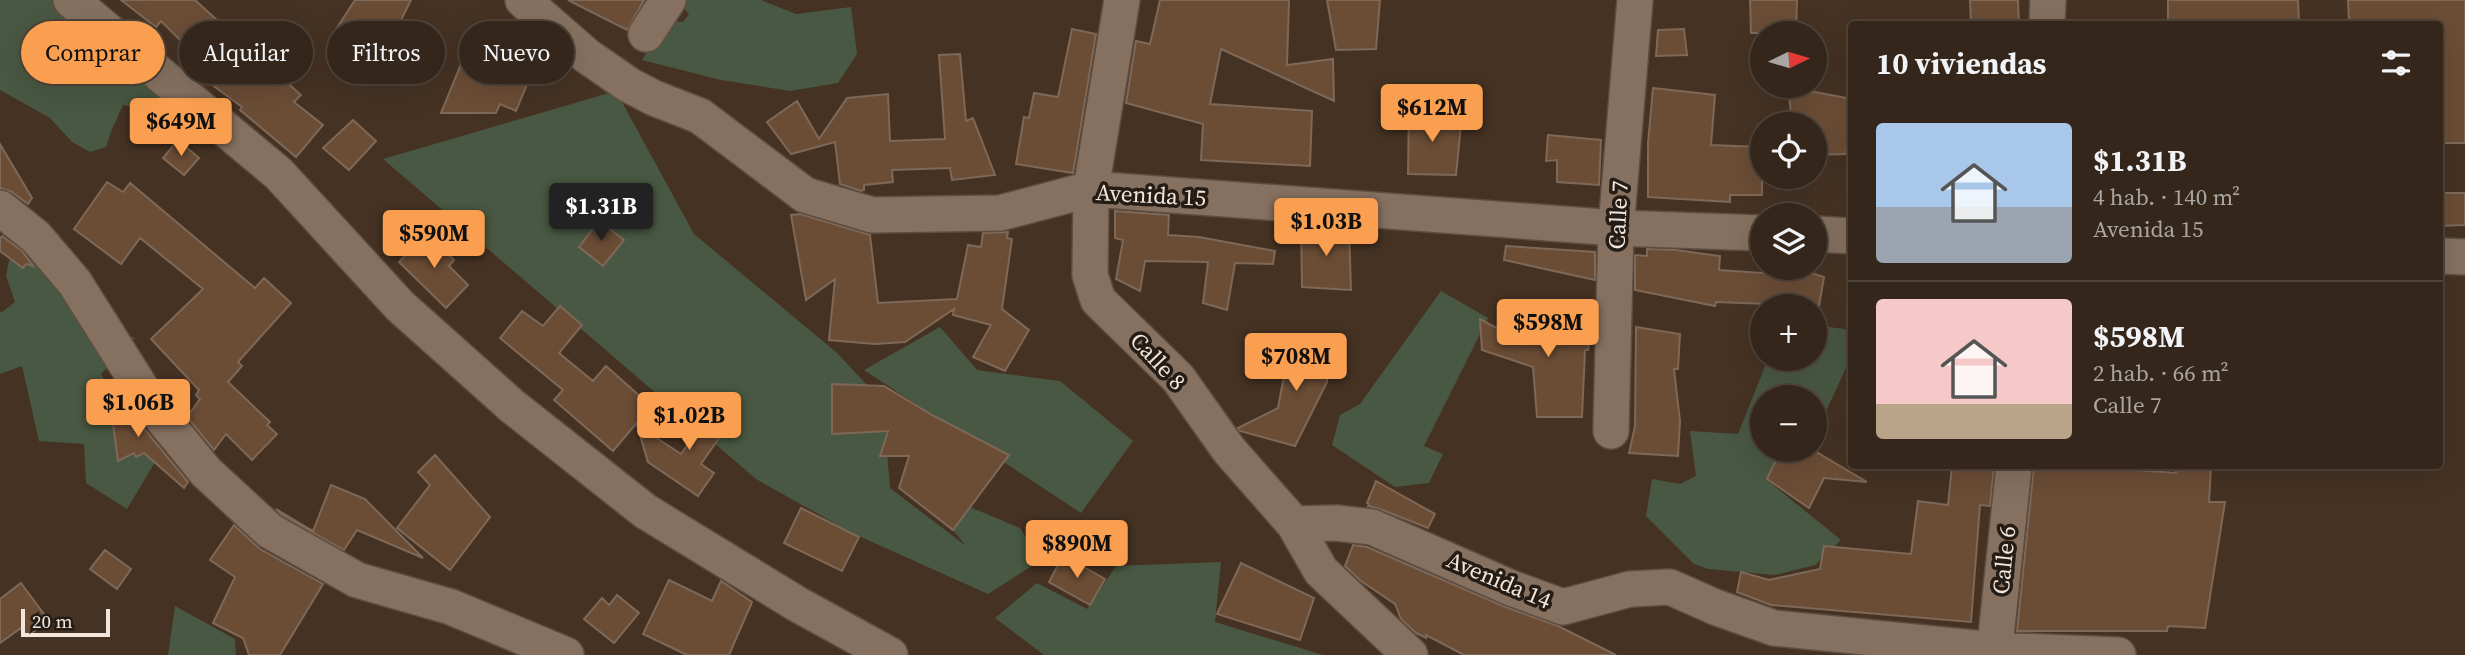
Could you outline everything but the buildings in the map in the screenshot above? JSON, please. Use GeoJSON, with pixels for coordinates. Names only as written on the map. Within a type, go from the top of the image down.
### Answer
{"type":"FeatureCollection","features":[{"type":"Feature","properties":{"kind":"street"},"geometry":{"type":"LineString","coordinates":[[71,0],[279,174],[400,306],[512,406],[645,511],[797,604],[890,655]]}},
{"type":"Feature","properties":{"kind":"street","name":"Avenida 15"},"geometry":{"type":"LineString","coordinates":[[523,0],[587,56],[629,85],[654,99],[700,116],[806,195],[872,215],[1000,213],[1091,189],[1616,228],[1750,233]]}},
{"type":"Feature","properties":{"kind":"street"},"geometry":{"type":"LineString","coordinates":[[646,34],[668,0]]}},
{"type":"Feature","properties":{"kind":"street","name":"Calle 8"},"geometry":{"type":"LineString","coordinates":[[1122,0],[1091,189],[1090,275],[1098,300],[1178,378],[1228,450],[1294,524],[1321,571],[1410,655]]}},
{"type":"Feature","properties":{"kind":"street","name":"Calle 7"},"geometry":{"type":"LineString","coordinates":[[1611,431],[1616,228],[1635,0]]}},
{"type":"Feature","properties":{"kind":"street"},"geometry":{"type":"LineString","coordinates":[[2047,21],[2048,0]]}},
{"type":"Feature","properties":{"kind":"street"},"geometry":{"type":"LineString","coordinates":[[0,208],[36,237],[75,283],[153,407],[206,472],[270,531],[357,580],[451,607],[566,655]]}},
{"type":"Feature","properties":{"kind":"street"},"geometry":{"type":"LineString","coordinates":[[1827,235],[1848,236]]}},
{"type":"Feature","properties":{"kind":"street"},"geometry":{"type":"LineString","coordinates":[[2443,256],[2465,257]]}},
{"type":"Feature","properties":{"kind":"street","name":"Calle 6"},"geometry":{"type":"LineString","coordinates":[[1994,653],[2014,469]]}},
{"type":"Feature","properties":{"kind":"street","name":"Avenida 14"},"geometry":{"type":"LineString","coordinates":[[1294,524],[1336,523],[1372,527],[1511,588],[1563,607],[1630,589],[1670,587],[1715,607],[1774,628],[1994,653],[2118,655]]}},
{"type":"Feature","properties":{"kind":"green space"},"geometry":{"type":"Polygon","coordinates":[[[0,0],[51,0],[78,21],[21,21],[21,84],[160,84],[179,99],[163,120],[152,110],[123,105],[106,147],[90,152],[72,142],[50,118],[0,90],[0,0]]]}},
{"type":"Feature","properties":{"kind":"green space"},"geometry":{"type":"Polygon","coordinates":[[[686,0],[761,0],[796,14],[851,7],[857,54],[838,83],[790,91],[721,80],[642,60],[667,21],[683,22],[689,14],[682,6],[686,0]]]}},
{"type":"Feature","properties":{"kind":"green space"},"geometry":{"type":"Polygon","coordinates":[[[616,91],[694,234],[837,353],[883,402],[890,488],[966,546],[953,530],[970,507],[1020,528],[1041,560],[988,594],[852,533],[756,479],[383,159],[616,91]]]}},
{"type":"Feature","properties":{"kind":"green space"},"geometry":{"type":"Polygon","coordinates":[[[13,241],[54,254],[77,317],[135,338],[101,374],[155,462],[127,509],[86,483],[84,444],[39,441],[22,366],[0,374],[0,310],[1,313],[15,302],[6,276],[13,241]]]}},
{"type":"Feature","properties":{"kind":"green space"},"geometry":{"type":"Polygon","coordinates":[[[1441,291],[1488,318],[1424,446],[1443,454],[1429,483],[1395,487],[1332,445],[1340,415],[1360,404],[1441,291]]]}},
{"type":"Feature","properties":{"kind":"green space"},"geometry":{"type":"Polygon","coordinates":[[[940,327],[977,370],[1060,381],[1133,441],[1081,513],[864,370],[940,327]]]}},
{"type":"Feature","properties":{"kind":"green space"},"geometry":{"type":"Polygon","coordinates":[[[1827,327],[1848,330],[1848,364],[1827,409],[1827,385],[1758,385],[1763,371],[1827,371],[1827,327]]]}},
{"type":"Feature","properties":{"kind":"green space"},"geometry":{"type":"Polygon","coordinates":[[[1750,404],[1750,462],[1775,462],[1767,480],[1841,540],[1815,565],[1775,575],[1708,569],[1694,564],[1646,516],[1652,479],[1680,484],[1696,476],[1690,431],[1738,434],[1750,404]]]}},
{"type":"Feature","properties":{"kind":"green space"},"geometry":{"type":"Polygon","coordinates":[[[1221,562],[1215,622],[1323,655],[1044,655],[995,618],[1037,583],[1087,609],[1116,566],[1221,562]]]}},
{"type":"Feature","properties":{"kind":"green space"},"geometry":{"type":"Polygon","coordinates":[[[175,606],[235,639],[236,655],[168,655],[175,606]]]}}]}
